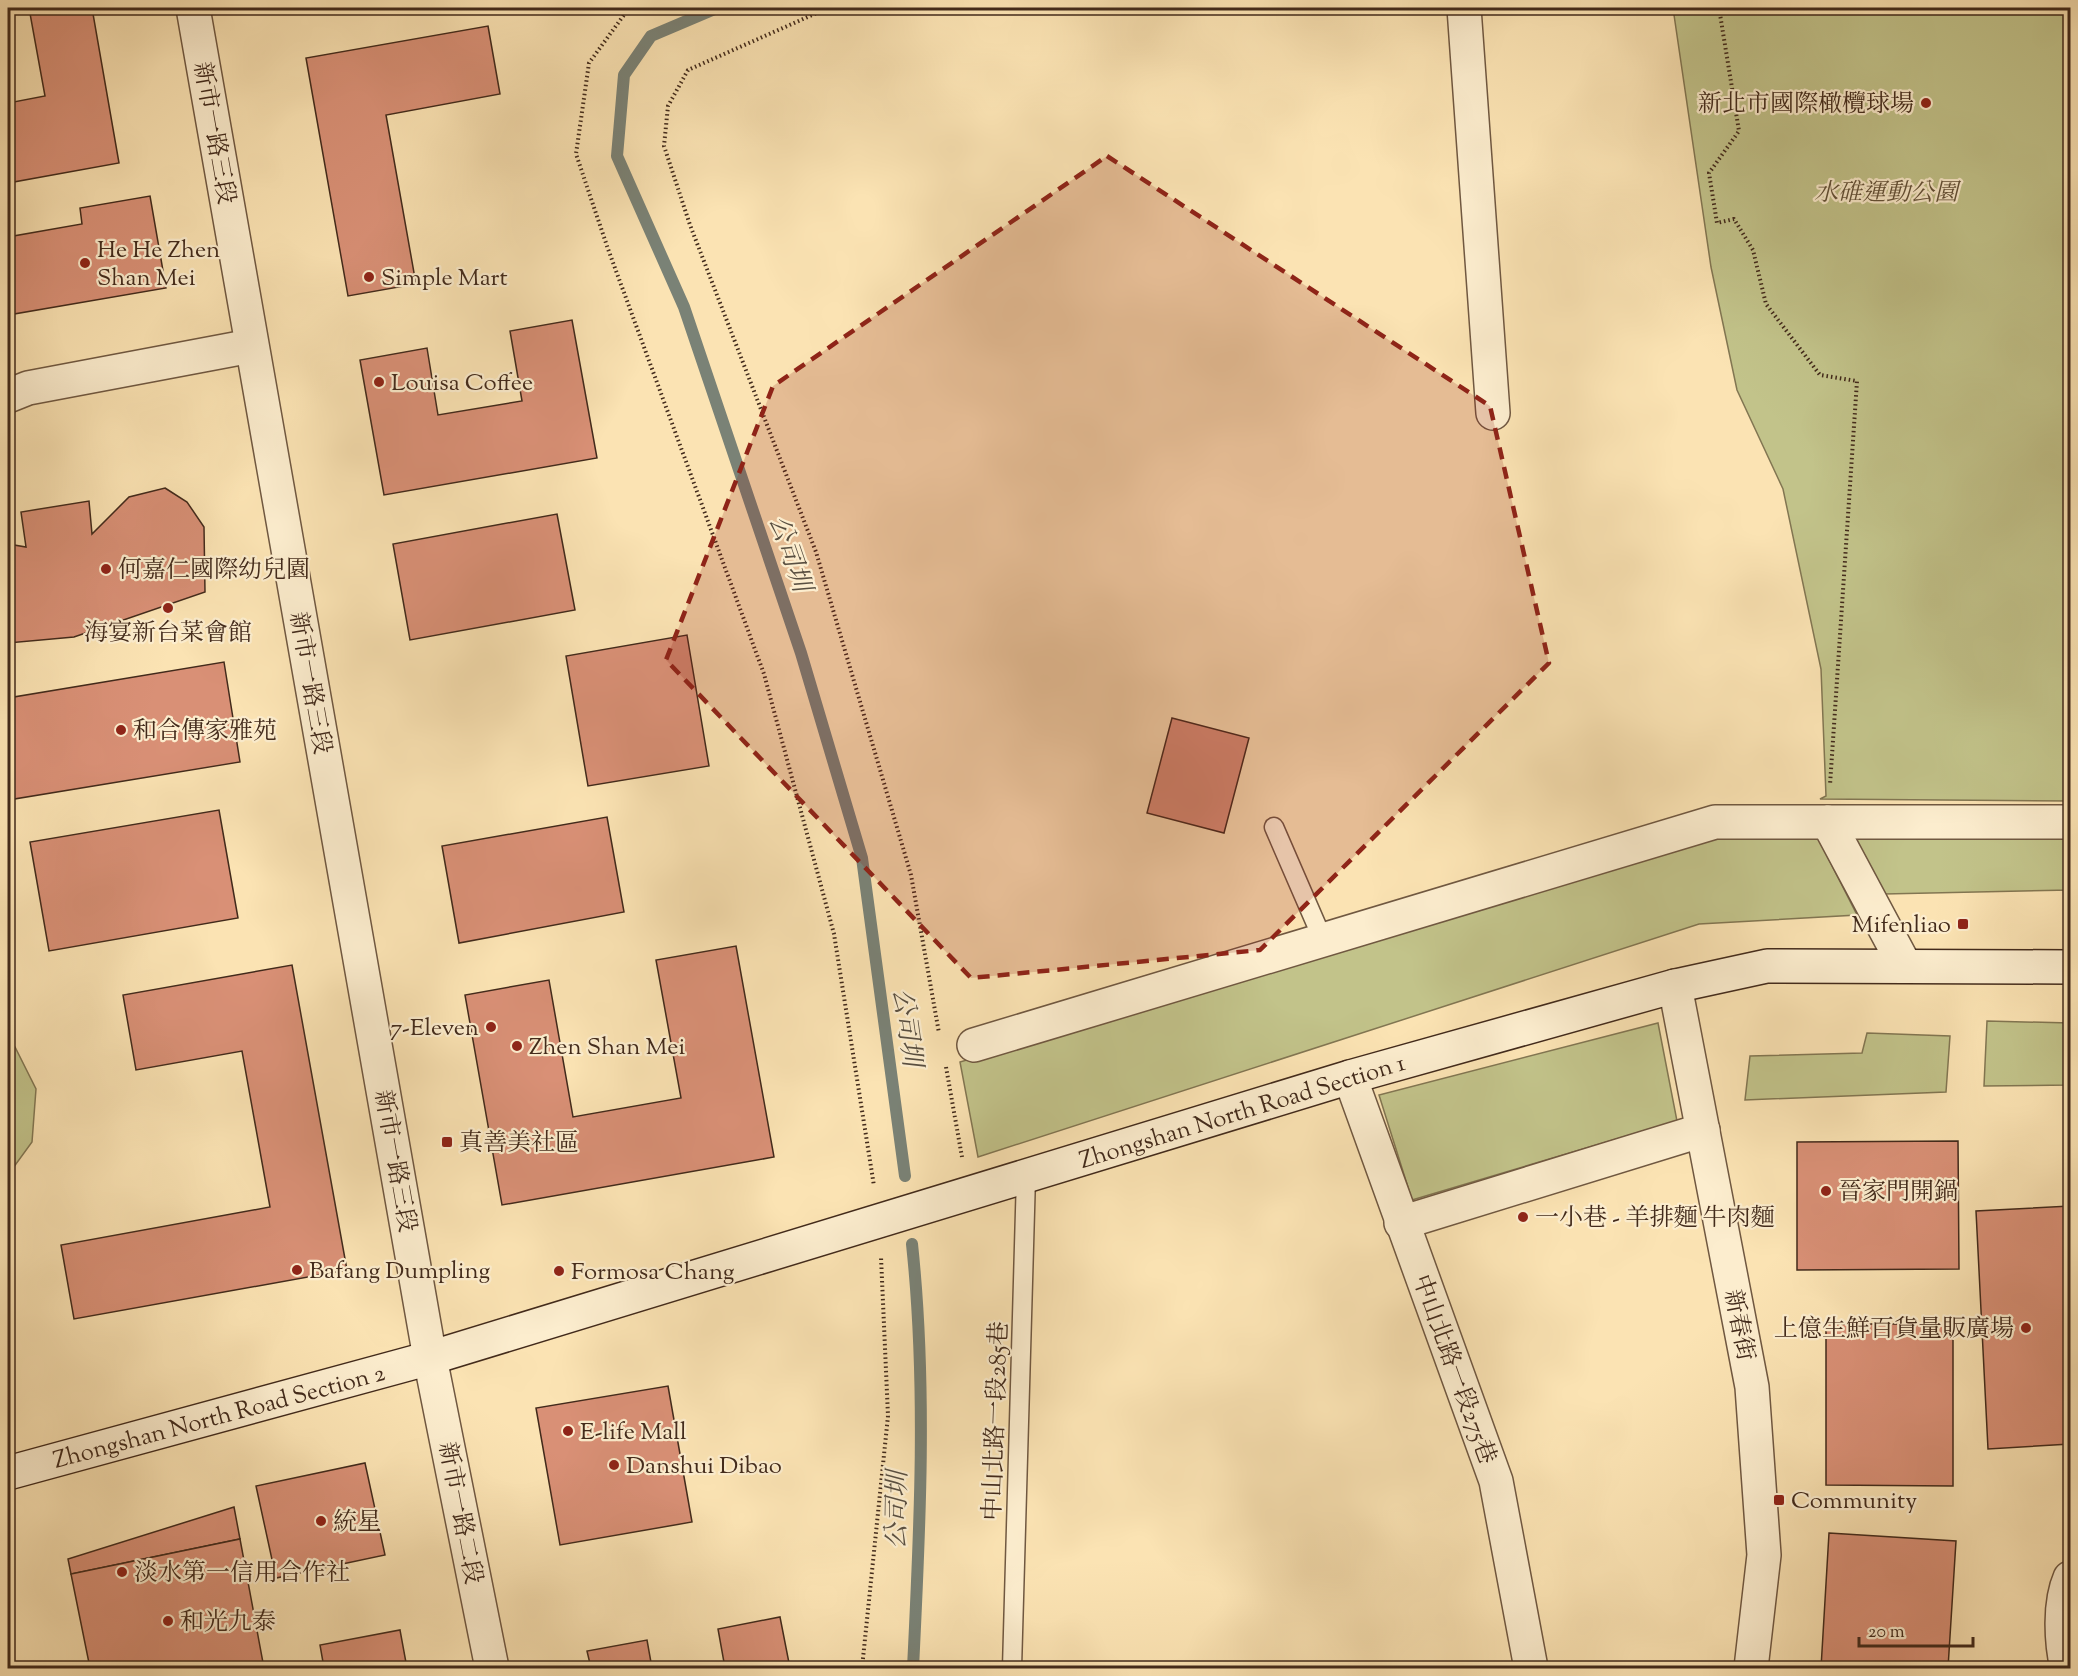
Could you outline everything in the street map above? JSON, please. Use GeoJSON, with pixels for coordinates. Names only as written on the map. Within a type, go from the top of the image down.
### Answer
{"type":"FeatureCollection","features":[{"type":"Feature","properties":{"kind":"street","name":"新市一路三段"},"geometry":{"type":"LineString","coordinates":[[193,8],[430,1358]]}},
{"type":"Feature","properties":{"kind":"street"},"geometry":{"type":"LineString","coordinates":[[1464,8],[1493,413]]}},
{"type":"Feature","properties":{"kind":"street"},"geometry":{"type":"LineString","coordinates":[[8,396],[28,388],[251,346]]}},
{"type":"Feature","properties":{"kind":"street"},"geometry":{"type":"LineString","coordinates":[[974,1045],[1715,822],[2070,822]]}},
{"type":"Feature","properties":{"kind":"street"},"geometry":{"type":"LineString","coordinates":[[1828,822],[1905,966]]}},
{"type":"Feature","properties":{"kind":"street","name":"Zhongshan North Road Section 1"},"geometry":{"type":"LineString","coordinates":[[430,1358],[1350,1077],[1675,986],[1767,966],[2070,967]]}},
{"type":"Feature","properties":{"kind":"street","name":"新春街"},"geometry":{"type":"LineString","coordinates":[[1675,986],[1752,1387],[1764,1556],[1751,1668]]}},
{"type":"Feature","properties":{"kind":"street","name":"中山北路一段275巷"},"geometry":{"type":"LineString","coordinates":[[1350,1077],[1496,1481],[1531,1668]]}},
{"type":"Feature","properties":{"kind":"street"},"geometry":{"type":"LineString","coordinates":[[1401,1223],[1703,1130]]}},
{"type":"Feature","properties":{"kind":"street","name":"Zhongshan North Road Section 2"},"geometry":{"type":"LineString","coordinates":[[8,1473],[430,1358]]}},
{"type":"Feature","properties":{"kind":"street","name":"新市一路二段"},"geometry":{"type":"LineString","coordinates":[[430,1358],[492,1668]]}},
{"type":"Feature","properties":{"kind":"street"},"geometry":{"type":"LineString","coordinates":[[2067,1668],[2064,1657],[2064,1592],[2070,1578]]}},
{"type":"Feature","properties":{"kind":"lane"},"geometry":{"type":"LineString","coordinates":[[1274,828],[1323,940]]}},
{"type":"Feature","properties":{"kind":"lane","name":"中山北路一段285巷"},"geometry":{"type":"LineString","coordinates":[[1012,1668],[1026,1176]]}},
{"type":"Feature","properties":{"kind":"path"},"geometry":{"type":"LineString","coordinates":[[628,8],[589,63],[576,154],[608,249],[764,674],[834,934],[879,1219],[888,1416],[862,1668]]}},
{"type":"Feature","properties":{"kind":"path"},"geometry":{"type":"LineString","coordinates":[[828,8],[688,70],[668,106],[664,146],[690,225],[816,552],[911,875],[940,1040]]}},
{"type":"Feature","properties":{"kind":"path"},"geometry":{"type":"LineString","coordinates":[[1719,8],[1739,131],[1709,173],[1717,223],[1734,219],[1753,250],[1766,304],[1820,375],[1857,381],[1828,822]]}},
{"type":"Feature","properties":{"kind":"path"},"geometry":{"type":"LineString","coordinates":[[945,1063],[968,1193]]}},
{"type":"Feature","properties":{"kind":"highlighted area"},"geometry":{"type":"Polygon","coordinates":[[[1107,156],[1490,406],[1549,663],[1260,950],[971,978],[666,660],[773,386],[1107,156]]]}},
{"type":"Feature","properties":{"kind":"green space","name":"水碓運動公園"},"geometry":{"type":"Polygon","coordinates":[[[1673,8],[2070,8],[2070,801],[1820,799],[1826,796],[1821,669],[1783,489],[1737,390],[1711,267],[1673,8]]]}},
{"type":"Feature","properties":{"kind":"green space"},"geometry":{"type":"Polygon","coordinates":[[[1710,835],[1817,836],[1857,915],[1699,924],[978,1157],[960,1062],[1710,835]]]}},
{"type":"Feature","properties":{"kind":"green space"},"geometry":{"type":"Polygon","coordinates":[[[2070,836],[2070,890],[1884,894],[1854,837],[2070,836]]]}},
{"type":"Feature","properties":{"kind":"green space"},"geometry":{"type":"Polygon","coordinates":[[[1987,1021],[2070,1023],[2070,1085],[1984,1086],[1987,1021]]]}},
{"type":"Feature","properties":{"kind":"green space"},"geometry":{"type":"Polygon","coordinates":[[[1658,1023],[1677,1121],[1412,1200],[1379,1095],[1658,1023]]]}},
{"type":"Feature","properties":{"kind":"green space"},"geometry":{"type":"Polygon","coordinates":[[[1867,1033],[1950,1036],[1946,1092],[1745,1100],[1750,1056],[1862,1053],[1867,1033]]]}},
{"type":"Feature","properties":{"kind":"green space"},"geometry":{"type":"Polygon","coordinates":[[[8,1040],[15,1047],[36,1089],[32,1142],[8,1175],[8,1040]]]}},
{"type":"Feature","properties":{"kind":"building"},"geometry":{"type":"Polygon","coordinates":[[[29,8],[92,8],[119,163],[8,183],[8,103],[45,96],[29,8]]]}},
{"type":"Feature","properties":{"kind":"building"},"geometry":{"type":"Polygon","coordinates":[[[488,26],[500,94],[386,115],[416,284],[348,296],[306,58],[488,26]]]}},
{"type":"Feature","properties":{"kind":"building","name":"He He Zhen Shan Mei"},"geometry":{"type":"Polygon","coordinates":[[[150,196],[166,288],[8,315],[8,237],[82,224],[80,208],[150,196]]]}},
{"type":"Feature","properties":{"kind":"building"},"geometry":{"type":"Polygon","coordinates":[[[572,320],[597,458],[384,495],[360,360],[427,348],[438,415],[522,401],[510,331],[572,320]]]}},
{"type":"Feature","properties":{"kind":"building","name":"何嘉仁國際幼兒園"},"geometry":{"type":"Polygon","coordinates":[[[165,488],[187,502],[204,527],[205,592],[74,637],[8,643],[8,544],[26,547],[21,512],[89,501],[92,534],[129,497],[165,488]]]}},
{"type":"Feature","properties":{"kind":"building"},"geometry":{"type":"Polygon","coordinates":[[[557,514],[575,610],[410,640],[393,544],[557,514]]]}},
{"type":"Feature","properties":{"kind":"building"},"geometry":{"type":"Polygon","coordinates":[[[687,635],[709,766],[588,786],[566,656],[687,635]]]}},
{"type":"Feature","properties":{"kind":"building","name":"和合傳家雅苑"},"geometry":{"type":"Polygon","coordinates":[[[224,662],[240,762],[8,800],[8,698],[224,662]]]}},
{"type":"Feature","properties":{"kind":"building"},"geometry":{"type":"Polygon","coordinates":[[[1172,718],[1249,738],[1224,833],[1147,813],[1172,718]]]}},
{"type":"Feature","properties":{"kind":"building","name":"和合傳家雅苑"},"geometry":{"type":"Polygon","coordinates":[[[219,810],[238,918],[49,951],[30,842],[219,810]]]}},
{"type":"Feature","properties":{"kind":"building"},"geometry":{"type":"Polygon","coordinates":[[[607,817],[624,912],[459,943],[442,846],[607,817]]]}},
{"type":"Feature","properties":{"kind":"building","name":"Zhen Shan Mei"},"geometry":{"type":"Polygon","coordinates":[[[736,946],[774,1157],[502,1205],[465,995],[549,980],[573,1117],[681,1098],[656,960],[736,946]]]}},
{"type":"Feature","properties":{"kind":"building"},"geometry":{"type":"Polygon","coordinates":[[[292,965],[347,1270],[74,1319],[61,1245],[270,1207],[242,1051],[136,1070],[123,995],[292,965]]]}},
{"type":"Feature","properties":{"kind":"building"},"geometry":{"type":"Polygon","coordinates":[[[1958,1141],[1959,1269],[1797,1270],[1797,1142],[1958,1141]]]}},
{"type":"Feature","properties":{"kind":"building","name":"上億生鮮百貨量販廣場"},"geometry":{"type":"Polygon","coordinates":[[[2070,1206],[2070,1444],[1988,1449],[1976,1211],[2070,1206]]]}},
{"type":"Feature","properties":{"kind":"building"},"geometry":{"type":"Polygon","coordinates":[[[1826,1324],[1953,1324],[1953,1486],[1826,1485],[1826,1324]]]}},
{"type":"Feature","properties":{"kind":"building","name":"Danshui Dibao"},"geometry":{"type":"Polygon","coordinates":[[[668,1386],[692,1522],[560,1545],[536,1408],[668,1386]]]}},
{"type":"Feature","properties":{"kind":"building","name":"統星"},"geometry":{"type":"Polygon","coordinates":[[[365,1463],[385,1555],[276,1578],[256,1486],[365,1463]]]}},
{"type":"Feature","properties":{"kind":"building"},"geometry":{"type":"Polygon","coordinates":[[[234,1507],[240,1539],[71,1574],[68,1559],[234,1507]]]}},
{"type":"Feature","properties":{"kind":"building"},"geometry":{"type":"Polygon","coordinates":[[[1829,1533],[1956,1541],[1948,1668],[1821,1668],[1829,1533]]]}},
{"type":"Feature","properties":{"kind":"building","name":"和光九泰"},"geometry":{"type":"Polygon","coordinates":[[[240,1539],[264,1668],[90,1668],[71,1574],[240,1539]]]}},
{"type":"Feature","properties":{"kind":"building"},"geometry":{"type":"Polygon","coordinates":[[[780,1617],[790,1668],[725,1668],[718,1629],[780,1617]]]}},
{"type":"Feature","properties":{"kind":"building"},"geometry":{"type":"Polygon","coordinates":[[[400,1630],[407,1668],[324,1668],[320,1645],[400,1630]]]}},
{"type":"Feature","properties":{"kind":"building"},"geometry":{"type":"Polygon","coordinates":[[[647,1640],[652,1668],[591,1668],[587,1651],[647,1640]]]}},
{"type":"Feature","properties":{"kind":"waterway","name":"公司圳"},"geometry":{"type":"LineString","coordinates":[[717,8],[651,36],[624,75],[617,156],[684,307],[801,653],[862,858],[905,1176]]}},
{"type":"Feature","properties":{"kind":"waterway","name":"公司圳"},"geometry":{"type":"LineString","coordinates":[[912,1244],[917,1297],[921,1403],[920,1509],[913,1668]]}},
{"type":"Feature","properties":{"kind":"place","name":"新北市國際橄欖球場"},"geometry":{"type":"Point","coordinates":[1926,103]}},
{"type":"Feature","properties":{"kind":"place","name":"He He Zhen Shan Mei"},"geometry":{"type":"Point","coordinates":[85,263]}},
{"type":"Feature","properties":{"kind":"place","name":"Simple Mart"},"geometry":{"type":"Point","coordinates":[369,277]}},
{"type":"Feature","properties":{"kind":"place","name":"Louisa Coffee"},"geometry":{"type":"Point","coordinates":[379,382]}},
{"type":"Feature","properties":{"kind":"place","name":"何嘉仁國際幼兒園"},"geometry":{"type":"Point","coordinates":[106,569]}},
{"type":"Feature","properties":{"kind":"place","name":"海宴新台菜會館"},"geometry":{"type":"Point","coordinates":[168,608]}},
{"type":"Feature","properties":{"kind":"place","name":"和合傳家雅苑"},"geometry":{"type":"Point","coordinates":[121,730]}},
{"type":"Feature","properties":{"kind":"place","name":"Mifenliao"},"geometry":{"type":"Point","coordinates":[1963,924]}},
{"type":"Feature","properties":{"kind":"place","name":"7-Eleven"},"geometry":{"type":"Point","coordinates":[491,1027]}},
{"type":"Feature","properties":{"kind":"place","name":"Zhen Shan Mei"},"geometry":{"type":"Point","coordinates":[517,1046]}},
{"type":"Feature","properties":{"kind":"place","name":"真善美社區"},"geometry":{"type":"Point","coordinates":[447,1142]}},
{"type":"Feature","properties":{"kind":"place","name":"晉家門開鍋"},"geometry":{"type":"Point","coordinates":[1826,1191]}},
{"type":"Feature","properties":{"kind":"place","name":"一小巷 - 羊排麵 牛肉麵"},"geometry":{"type":"Point","coordinates":[1523,1217]}},
{"type":"Feature","properties":{"kind":"place","name":"Bafang Dumpling"},"geometry":{"type":"Point","coordinates":[297,1270]}},
{"type":"Feature","properties":{"kind":"place","name":"Formosa Chang"},"geometry":{"type":"Point","coordinates":[559,1271]}},
{"type":"Feature","properties":{"kind":"place","name":"上億生鮮百貨量販廣場"},"geometry":{"type":"Point","coordinates":[2026,1328]}},
{"type":"Feature","properties":{"kind":"place","name":"E-life Mall"},"geometry":{"type":"Point","coordinates":[568,1431]}},
{"type":"Feature","properties":{"kind":"place","name":"Danshui Dibao"},"geometry":{"type":"Point","coordinates":[614,1465]}},
{"type":"Feature","properties":{"kind":"place","name":"Community"},"geometry":{"type":"Point","coordinates":[1779,1500]}},
{"type":"Feature","properties":{"kind":"place","name":"統星"},"geometry":{"type":"Point","coordinates":[321,1521]}},
{"type":"Feature","properties":{"kind":"place","name":"淡水第一信用合作社"},"geometry":{"type":"Point","coordinates":[122,1572]}},
{"type":"Feature","properties":{"kind":"place","name":"和光九泰"},"geometry":{"type":"Point","coordinates":[168,1621]}}]}
